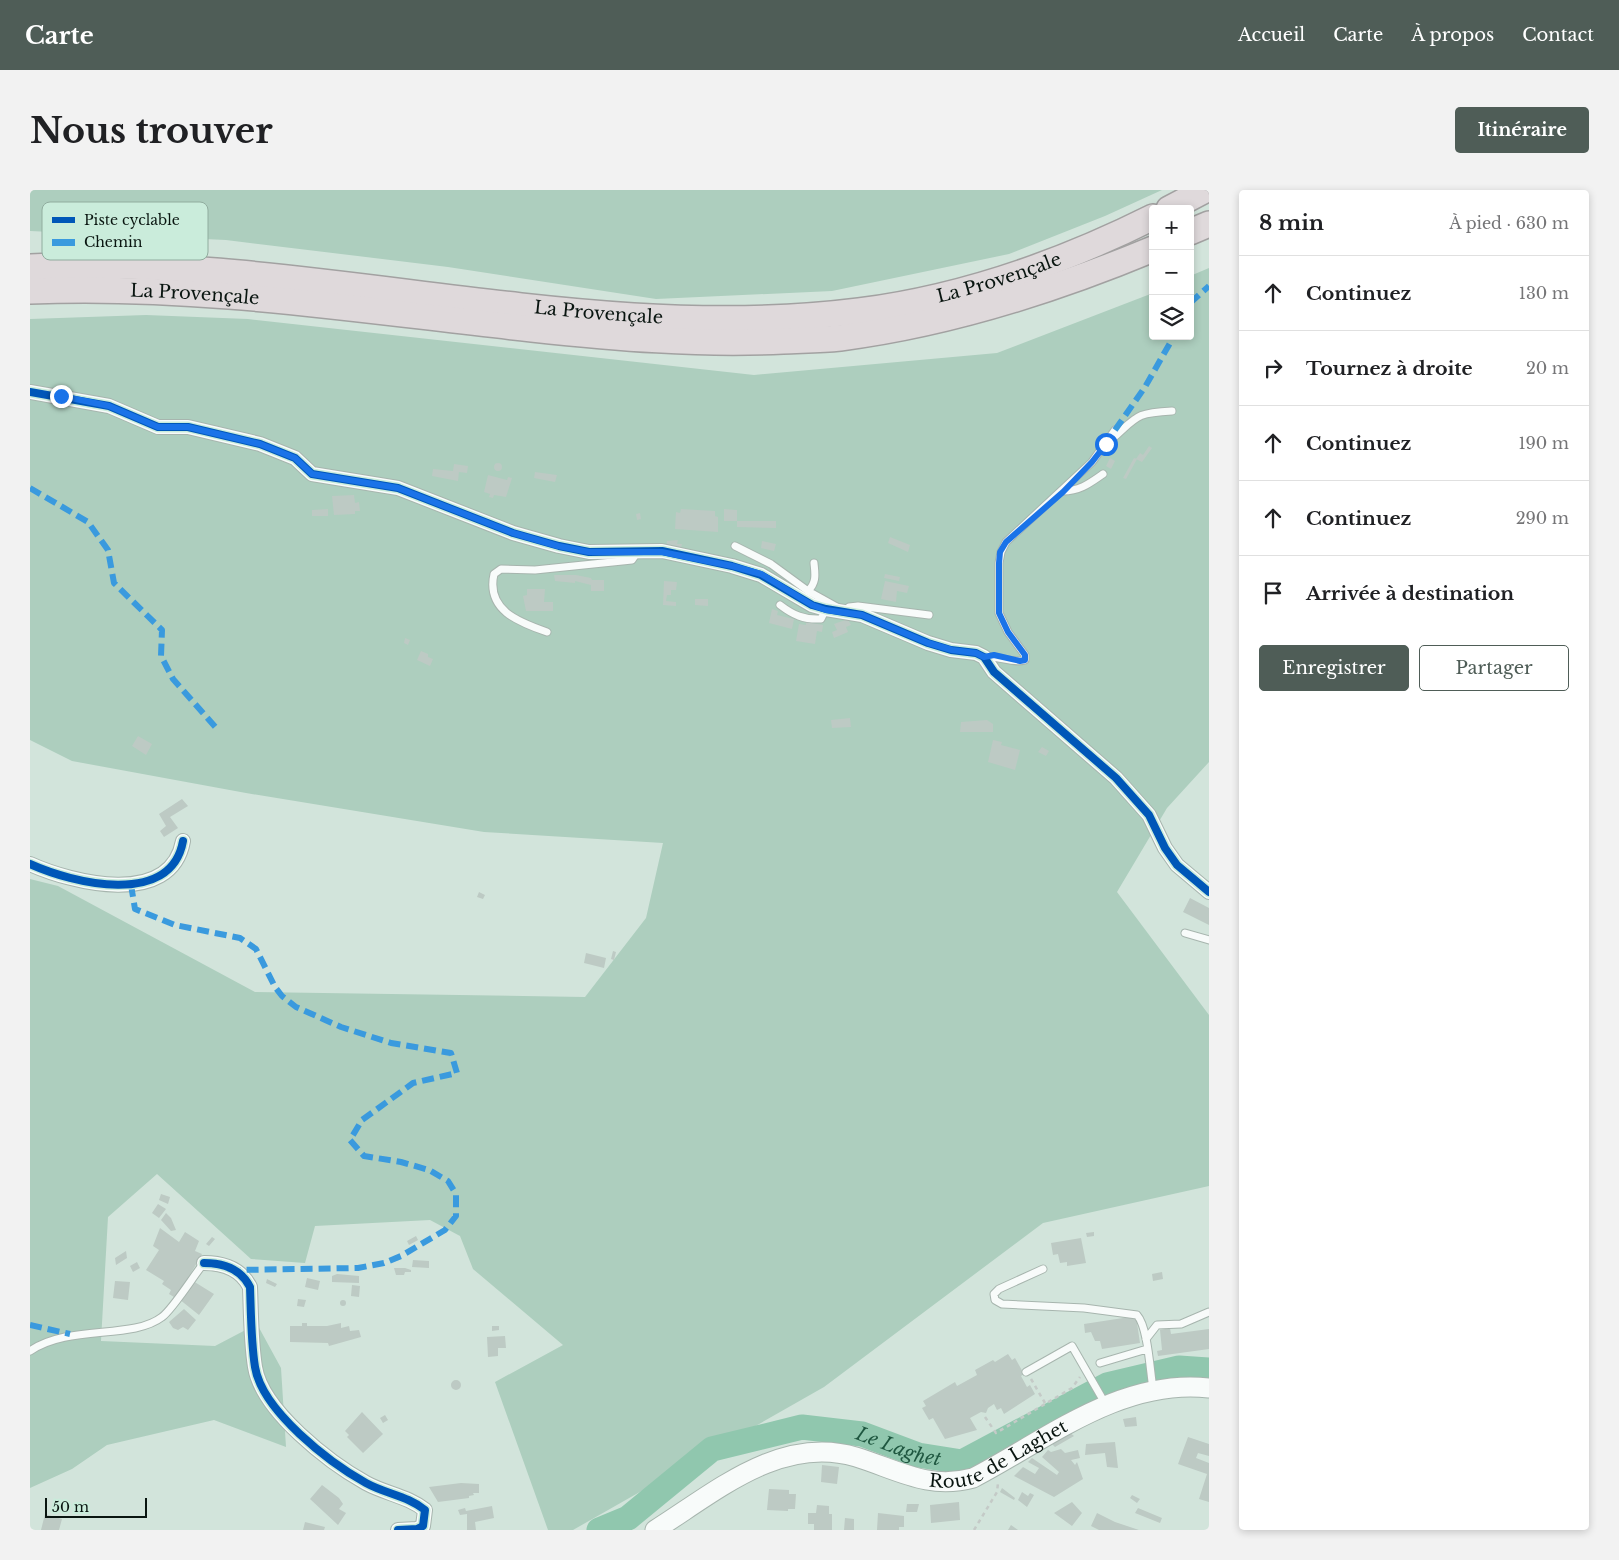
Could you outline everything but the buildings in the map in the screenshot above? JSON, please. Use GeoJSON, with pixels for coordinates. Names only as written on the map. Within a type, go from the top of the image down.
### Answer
{"type":"FeatureCollection","features":[{"type":"Feature","properties":{"kind":"highway"},"geometry":{"type":"LineString","coordinates":[[1177,205],[1205,190]]}},
{"type":"Feature","properties":{"kind":"highway","name":"La Provençale"},"geometry":{"type":"LineString","coordinates":[[30,267],[111,265],[246,272],[523,305],[660,318],[734,319],[795,317],[860,311],[926,300],[976,287],[1036,267],[1149,219]]}},
{"type":"Feature","properties":{"kind":"highway","name":"La Provençale"},"geometry":{"type":"LineString","coordinates":[[30,291],[142,289],[244,298],[642,341],[728,344],[838,338],[932,322],[1014,301],[1087,276],[1151,250]]}},
{"type":"Feature","properties":{"kind":"main road","name":"Route de Laghet"},"geometry":{"type":"LineString","coordinates":[[654,1530],[756,1467],[783,1457],[819,1452],[853,1456],[932,1482],[961,1482],[982,1474],[1105,1403],[1153,1388],[1209,1388]]}},
{"type":"Feature","properties":{"kind":"street"},"geometry":{"type":"LineString","coordinates":[[30,392],[109,406],[158,427],[188,427],[260,444],[295,458],[312,474],[398,488],[513,533],[558,546],[589,552],[662,552],[732,566],[761,574],[812,605],[826,610],[862,615],[928,643],[952,650],[976,653],[984,657],[994,672],[1116,778],[1149,815],[1165,848],[1177,866],[1209,892]]}},
{"type":"Feature","properties":{"kind":"street"},"geometry":{"type":"LineString","coordinates":[[30,864],[74,880],[108,885],[131,885],[158,876],[173,865],[181,854],[183,842]]}},
{"type":"Feature","properties":{"kind":"street"},"geometry":{"type":"LineString","coordinates":[[204,1263],[217,1263],[237,1270],[246,1279],[250,1287],[255,1369],[270,1401],[292,1428],[333,1461],[367,1484],[414,1501],[425,1510],[424,1526],[417,1529],[398,1530]]}},
{"type":"Feature","properties":{"kind":"lane"},"geometry":{"type":"LineString","coordinates":[[1106,444],[1129,421],[1145,413],[1172,411]]}},
{"type":"Feature","properties":{"kind":"lane"},"geometry":{"type":"LineString","coordinates":[[984,657],[994,655],[1020,661],[1025,660],[1025,655],[1008,632],[999,613],[1000,552],[1006,542],[1063,492],[1092,462],[1115,430]]}},
{"type":"Feature","properties":{"kind":"lane"},"geometry":{"type":"LineString","coordinates":[[1063,492],[1087,486],[1103,474]]}},
{"type":"Feature","properties":{"kind":"lane"},"geometry":{"type":"LineString","coordinates":[[735,546],[771,564],[808,591],[844,611],[849,607],[858,606],[929,615]]}},
{"type":"Feature","properties":{"kind":"lane"},"geometry":{"type":"LineString","coordinates":[[547,632],[517,622],[498,604],[491,585],[494,574],[501,569],[534,570],[612,564],[632,560],[638,551]]}},
{"type":"Feature","properties":{"kind":"lane"},"geometry":{"type":"LineString","coordinates":[[808,591],[813,586],[816,578],[814,563]]}},
{"type":"Feature","properties":{"kind":"lane"},"geometry":{"type":"LineString","coordinates":[[780,605],[795,616],[810,620],[821,619],[826,610]]}},
{"type":"Feature","properties":{"kind":"lane"},"geometry":{"type":"LineString","coordinates":[[1185,933],[1209,940]]}},
{"type":"Feature","properties":{"kind":"lane"},"geometry":{"type":"LineString","coordinates":[[30,1351],[70,1334],[139,1327],[162,1317],[204,1263]]}},
{"type":"Feature","properties":{"kind":"lane"},"geometry":{"type":"LineString","coordinates":[[1043,1270],[999,1289],[994,1294],[995,1300],[1002,1304],[1084,1308],[1137,1314],[1142,1320],[1153,1388]]}},
{"type":"Feature","properties":{"kind":"lane"},"geometry":{"type":"LineString","coordinates":[[1146,1339],[1157,1325],[1181,1324],[1209,1312]]}},
{"type":"Feature","properties":{"kind":"lane"},"geometry":{"type":"LineString","coordinates":[[1026,1372],[1072,1346],[1105,1403]]}},
{"type":"Feature","properties":{"kind":"lane"},"geometry":{"type":"LineString","coordinates":[[1100,1363],[1147,1353]]}},
{"type":"Feature","properties":{"kind":"path"},"geometry":{"type":"LineString","coordinates":[[1026,1372],[1046,1403]]}},
{"type":"Feature","properties":{"kind":"path"},"geometry":{"type":"LineString","coordinates":[[985,1417],[996,1433],[1072,1388],[1087,1373]]}},
{"type":"Feature","properties":{"kind":"path"},"geometry":{"type":"LineString","coordinates":[[974,1530],[997,1492]]}},
{"type":"Feature","properties":{"kind":"green space"},"geometry":{"type":"Polygon","coordinates":[[[30,190],[1162,190],[1105,216],[1009,254],[832,291],[656,299],[448,267],[208,239],[208,202],[42,202],[42,232],[30,231],[30,190]]]}},
{"type":"Feature","properties":{"kind":"green space"},"geometry":{"type":"Polygon","coordinates":[[[1209,268],[1209,762],[1167,808],[1117,892],[1209,1015],[1209,1186],[1043,1223],[824,1387],[573,1530],[548,1530],[495,1382],[563,1345],[473,1269],[460,1236],[430,1220],[315,1226],[305,1263],[251,1259],[157,1174],[108,1217],[101,1341],[215,1346],[257,1324],[281,1368],[286,1447],[214,1420],[107,1445],[72,1469],[30,1488],[30,879],[58,886],[255,992],[585,997],[646,918],[663,843],[484,832],[246,793],[72,761],[30,740],[30,319],[146,315],[248,319],[754,375],[997,353],[1149,295],[1149,340],[1194,340],[1194,274],[1209,268]]]}},
{"type":"Feature","properties":{"kind":"waterway","name":"Le Laghet"},"geometry":{"type":"LineString","coordinates":[[599,1530],[628,1518],[712,1449],[802,1427],[862,1434],[918,1455],[962,1462],[1107,1385],[1179,1368],[1209,1370]]}},
{"type":"Feature","properties":{"kind":"marked path"},"geometry":{"type":"LineString","coordinates":[[1194,299],[1209,286]]}},
{"type":"Feature","properties":{"kind":"marked path"},"geometry":{"type":"LineString","coordinates":[[1115,430],[1145,387],[1172,340]]}},
{"type":"Feature","properties":{"kind":"marked path"},"geometry":{"type":"LineString","coordinates":[[30,488],[88,522],[108,550],[114,583],[162,630],[161,656],[173,679],[218,730]]}},
{"type":"Feature","properties":{"kind":"marked path"},"geometry":{"type":"LineString","coordinates":[[131,885],[135,909],[175,925],[240,938],[256,949],[275,987],[282,996],[296,1007],[341,1027],[391,1043],[451,1053],[457,1073],[413,1083],[362,1120],[350,1140],[364,1156],[401,1162],[429,1170],[448,1181],[456,1194],[456,1216],[445,1230],[401,1256],[384,1263],[358,1268],[237,1270]]}},
{"type":"Feature","properties":{"kind":"marked path"},"geometry":{"type":"LineString","coordinates":[[30,1325],[70,1334]]}},
{"type":"Feature","properties":{"kind":"cycle path"},"geometry":{"type":"LineString","coordinates":[[30,392],[109,406],[158,427],[188,427],[260,444],[295,458],[312,474],[398,488],[513,533],[559,546],[589,552],[662,551],[732,566],[761,575],[812,605],[862,615],[928,643],[951,650],[976,653],[984,657],[994,672],[1116,778],[1149,815],[1165,848],[1177,865],[1209,892]]}},
{"type":"Feature","properties":{"kind":"cycle path"},"geometry":{"type":"LineString","coordinates":[[30,864],[70,878],[94,883],[118,885],[140,883],[160,876],[175,862],[183,841]]}},
{"type":"Feature","properties":{"kind":"cycle path"},"geometry":{"type":"LineString","coordinates":[[204,1263],[218,1264],[237,1271],[250,1287],[255,1367],[260,1384],[270,1401],[284,1418],[334,1463],[366,1483],[411,1501],[425,1510],[423,1526],[417,1529],[398,1530]]}},
{"type":"Feature","properties":{"kind":"route"},"geometry":{"type":"LineString","coordinates":[[61,396],[109,406],[158,427],[188,427],[260,444],[295,458],[312,474],[398,488],[513,533],[558,546],[589,552],[662,552],[732,566],[761,574],[812,605],[826,610],[862,615],[928,643],[952,650],[976,653],[984,657],[994,655],[1020,661],[1025,660],[1025,655],[1008,632],[999,613],[1000,552],[1006,542],[1063,492],[1092,462],[1106,444]]}}]}
